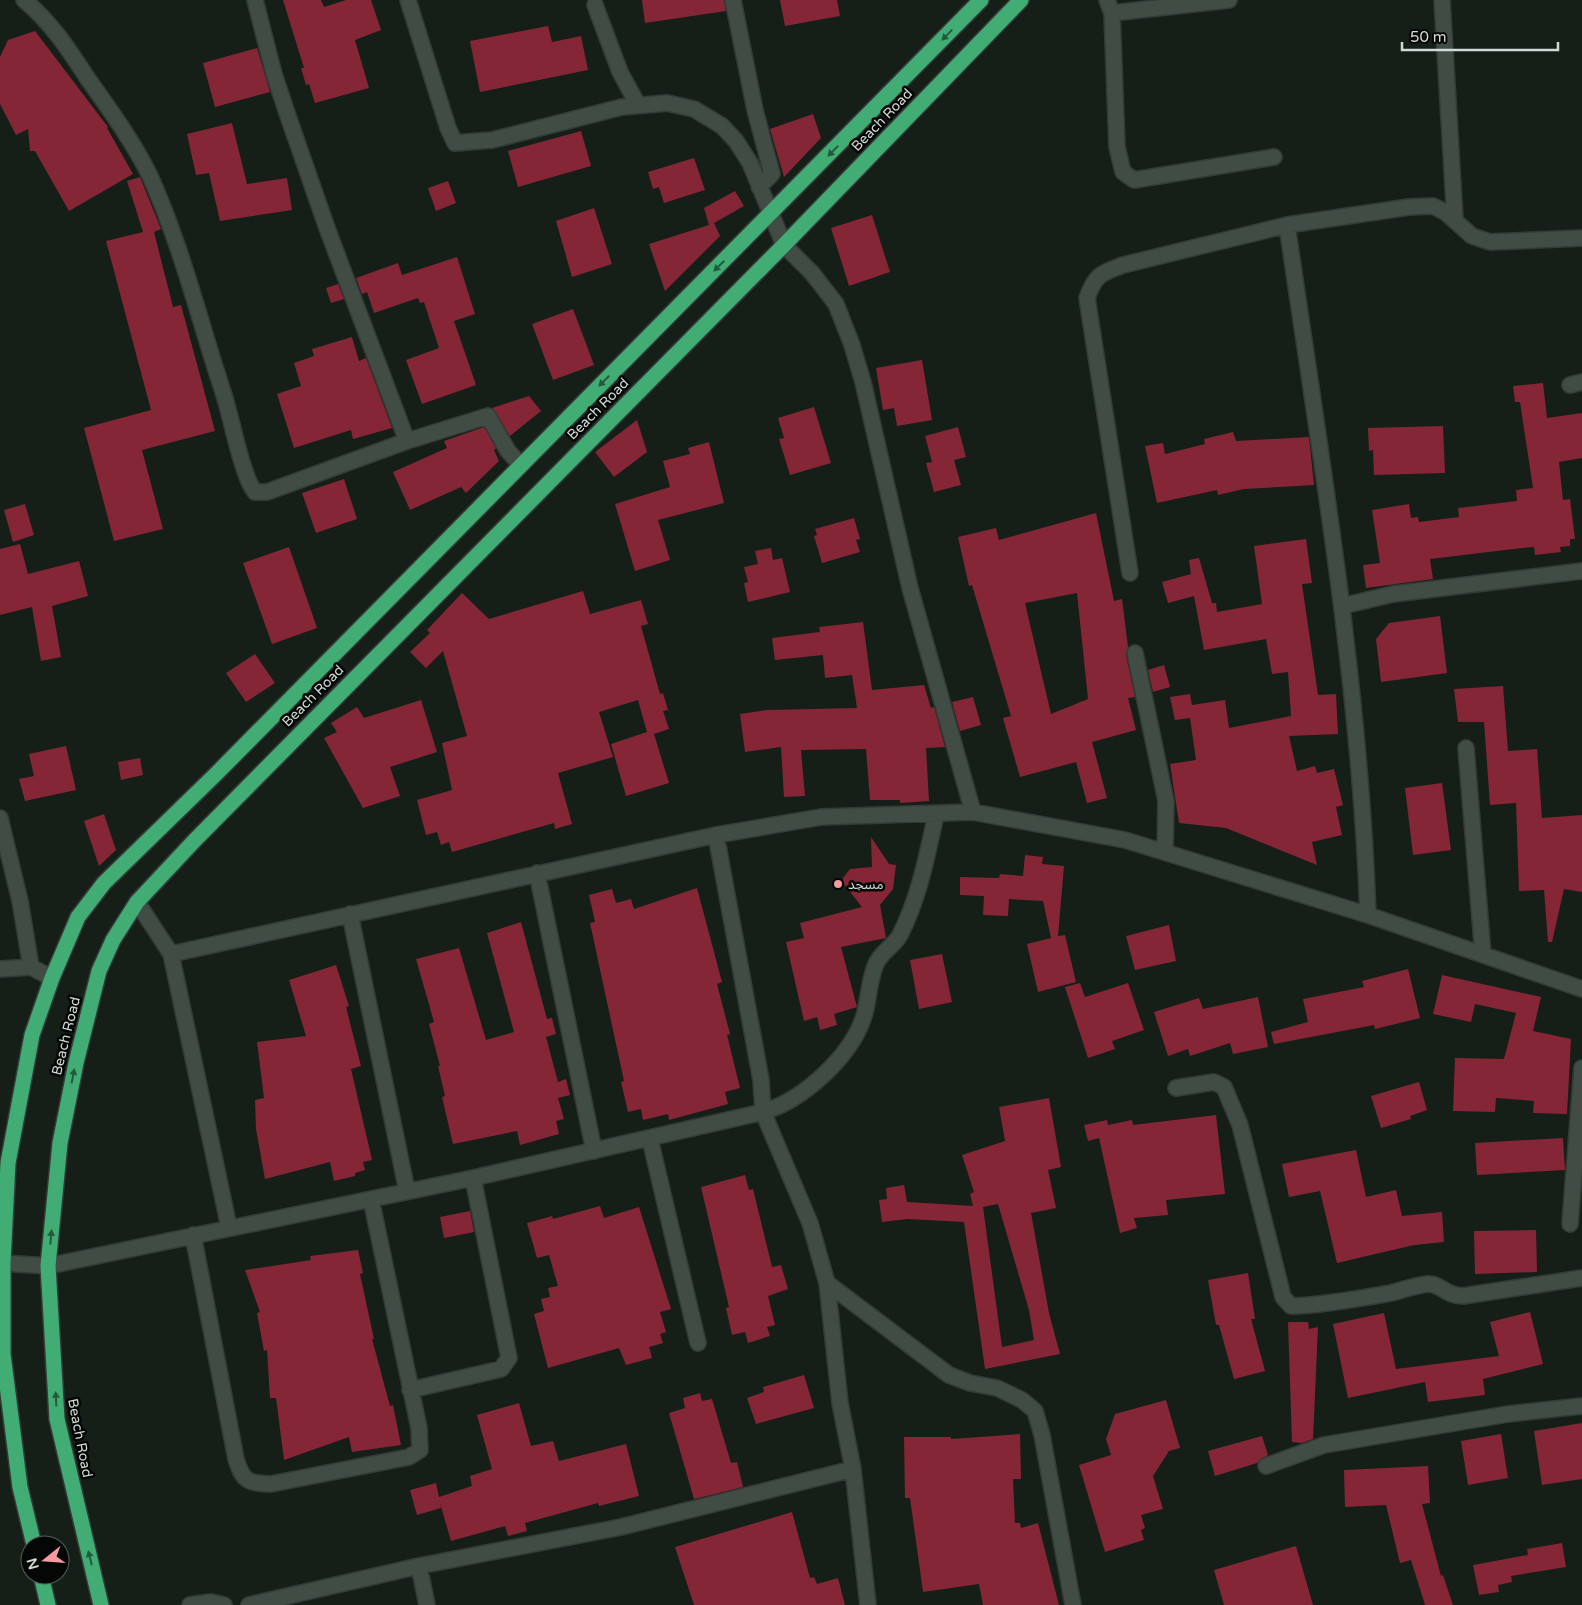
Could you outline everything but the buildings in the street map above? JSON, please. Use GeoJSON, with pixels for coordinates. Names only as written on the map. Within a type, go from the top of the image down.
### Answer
{"type":"FeatureCollection","features":[{"type":"Feature","properties":{"kind":"highway","name":"Beach Road"},"geometry":{"type":"LineString","coordinates":[[32,1535],[20,1487],[2,1354],[3,1263],[8,1163],[32,1035],[52,978],[78,917],[104,883],[216,774],[520,464],[772,213],[981,0]]}},
{"type":"Feature","properties":{"kind":"highway","name":"Beach Road"},"geometry":{"type":"LineString","coordinates":[[101,1605],[57,1419],[48,1266],[60,1143],[76,1063],[99,971],[113,940],[137,902],[341,691],[784,245],[1021,0]]}},
{"type":"Feature","properties":{"kind":"highway"},"geometry":{"type":"LineString","coordinates":[[43,1585],[48,1605]]}},
{"type":"Feature","properties":{"kind":"street"},"geometry":{"type":"LineString","coordinates":[[24,0],[42,14],[62,41],[129,138],[148,173],[171,226],[231,414],[244,467],[251,487],[255,492],[267,492],[407,441],[488,416],[508,452],[520,464]]}},
{"type":"Feature","properties":{"kind":"street"},"geometry":{"type":"LineString","coordinates":[[256,0],[274,74],[288,116],[327,228],[407,441]]}},
{"type":"Feature","properties":{"kind":"street"},"geometry":{"type":"LineString","coordinates":[[408,0],[448,128],[455,143],[492,140],[622,107],[667,103],[694,109],[722,126],[750,163],[784,245],[812,274],[836,304],[852,345],[863,382],[910,588],[973,812]]}},
{"type":"Feature","properties":{"kind":"street"},"geometry":{"type":"LineString","coordinates":[[733,0],[755,110],[772,174],[759,187]]}},
{"type":"Feature","properties":{"kind":"street"},"geometry":{"type":"LineString","coordinates":[[1229,0],[1109,6],[1117,147],[1123,172],[1134,180],[1274,157]]}},
{"type":"Feature","properties":{"kind":"street"},"geometry":{"type":"LineString","coordinates":[[1442,0],[1455,220]]}},
{"type":"Feature","properties":{"kind":"street"},"geometry":{"type":"LineString","coordinates":[[595,5],[620,72],[638,105]]}},
{"type":"Feature","properties":{"kind":"street"},"geometry":{"type":"LineString","coordinates":[[1130,573],[1087,298],[1092,284],[1102,272],[1123,265],[1287,225],[1409,206],[1433,206],[1446,212],[1472,236],[1490,242],[1582,238]]}},
{"type":"Feature","properties":{"kind":"street"},"geometry":{"type":"LineString","coordinates":[[1287,225],[1342,606],[1365,830],[1368,915]]}},
{"type":"Feature","properties":{"kind":"street"},"geometry":{"type":"LineString","coordinates":[[1342,606],[1393,594],[1582,571]]}},
{"type":"Feature","properties":{"kind":"street"},"geometry":{"type":"LineString","coordinates":[[1135,653],[1166,801],[1165,852]]}},
{"type":"Feature","properties":{"kind":"street"},"geometry":{"type":"LineString","coordinates":[[1466,748],[1483,955]]}},
{"type":"Feature","properties":{"kind":"street"},"geometry":{"type":"LineString","coordinates":[[171,954],[716,835],[821,817],[936,815],[973,812],[1125,840],[1368,915],[1582,989]]}},
{"type":"Feature","properties":{"kind":"street"},"geometry":{"type":"LineString","coordinates":[[3,1263],[48,1266],[193,1234],[473,1178],[650,1139],[780,1107],[819,1080],[837,1060],[859,1029],[864,1016],[875,966],[880,956],[896,941],[911,910],[927,858],[936,815]]}},
{"type":"Feature","properties":{"kind":"street"},"geometry":{"type":"LineString","coordinates":[[0,818],[20,901],[31,967]]}},
{"type":"Feature","properties":{"kind":"street"},"geometry":{"type":"LineString","coordinates":[[716,835],[761,1080],[763,1112],[810,1223],[827,1283],[840,1402],[853,1469],[868,1605]]}},
{"type":"Feature","properties":{"kind":"street"},"geometry":{"type":"LineString","coordinates":[[537,873],[594,1151]]}},
{"type":"Feature","properties":{"kind":"street"},"geometry":{"type":"LineString","coordinates":[[137,902],[171,954],[228,1227]]}},
{"type":"Feature","properties":{"kind":"street"},"geometry":{"type":"LineString","coordinates":[[350,914],[407,1191]]}},
{"type":"Feature","properties":{"kind":"street"},"geometry":{"type":"LineString","coordinates":[[0,969],[31,967],[52,978]]}},
{"type":"Feature","properties":{"kind":"street"},"geometry":{"type":"LineString","coordinates":[[1570,1224],[1582,1068]]}},
{"type":"Feature","properties":{"kind":"street"},"geometry":{"type":"LineString","coordinates":[[1176,1088],[1214,1082],[1224,1087],[1240,1124],[1284,1297],[1291,1306],[1389,1293],[1428,1284],[1436,1285],[1444,1292],[1455,1296],[1463,1296],[1582,1278]]}},
{"type":"Feature","properties":{"kind":"street"},"geometry":{"type":"LineString","coordinates":[[650,1139],[698,1342]]}},
{"type":"Feature","properties":{"kind":"street"},"geometry":{"type":"LineString","coordinates":[[410,1390],[501,1368],[509,1358],[473,1178]]}},
{"type":"Feature","properties":{"kind":"street"},"geometry":{"type":"LineString","coordinates":[[193,1234],[236,1459],[241,1474],[251,1484],[272,1484],[409,1457],[420,1450],[419,1428],[371,1199]]}},
{"type":"Feature","properties":{"kind":"street"},"geometry":{"type":"LineString","coordinates":[[827,1283],[949,1375],[970,1383],[997,1388],[1022,1400],[1035,1411],[1042,1435],[1073,1605]]}},
{"type":"Feature","properties":{"kind":"street"},"geometry":{"type":"LineString","coordinates":[[1266,1466],[1324,1445],[1508,1414],[1582,1406]]}},
{"type":"Feature","properties":{"kind":"street"},"geometry":{"type":"LineString","coordinates":[[249,1605],[419,1566],[621,1527],[853,1469]]}},
{"type":"Feature","properties":{"kind":"street"},"geometry":{"type":"LineString","coordinates":[[419,1566],[427,1605]]}},
{"type":"Feature","properties":{"kind":"street"},"geometry":{"type":"LineString","coordinates":[[190,1605],[211,1602],[224,1605]]}},
{"type":"Feature","properties":{"kind":"place","name":"مسجد"},"geometry":{"type":"Point","coordinates":[838,884]}}]}
